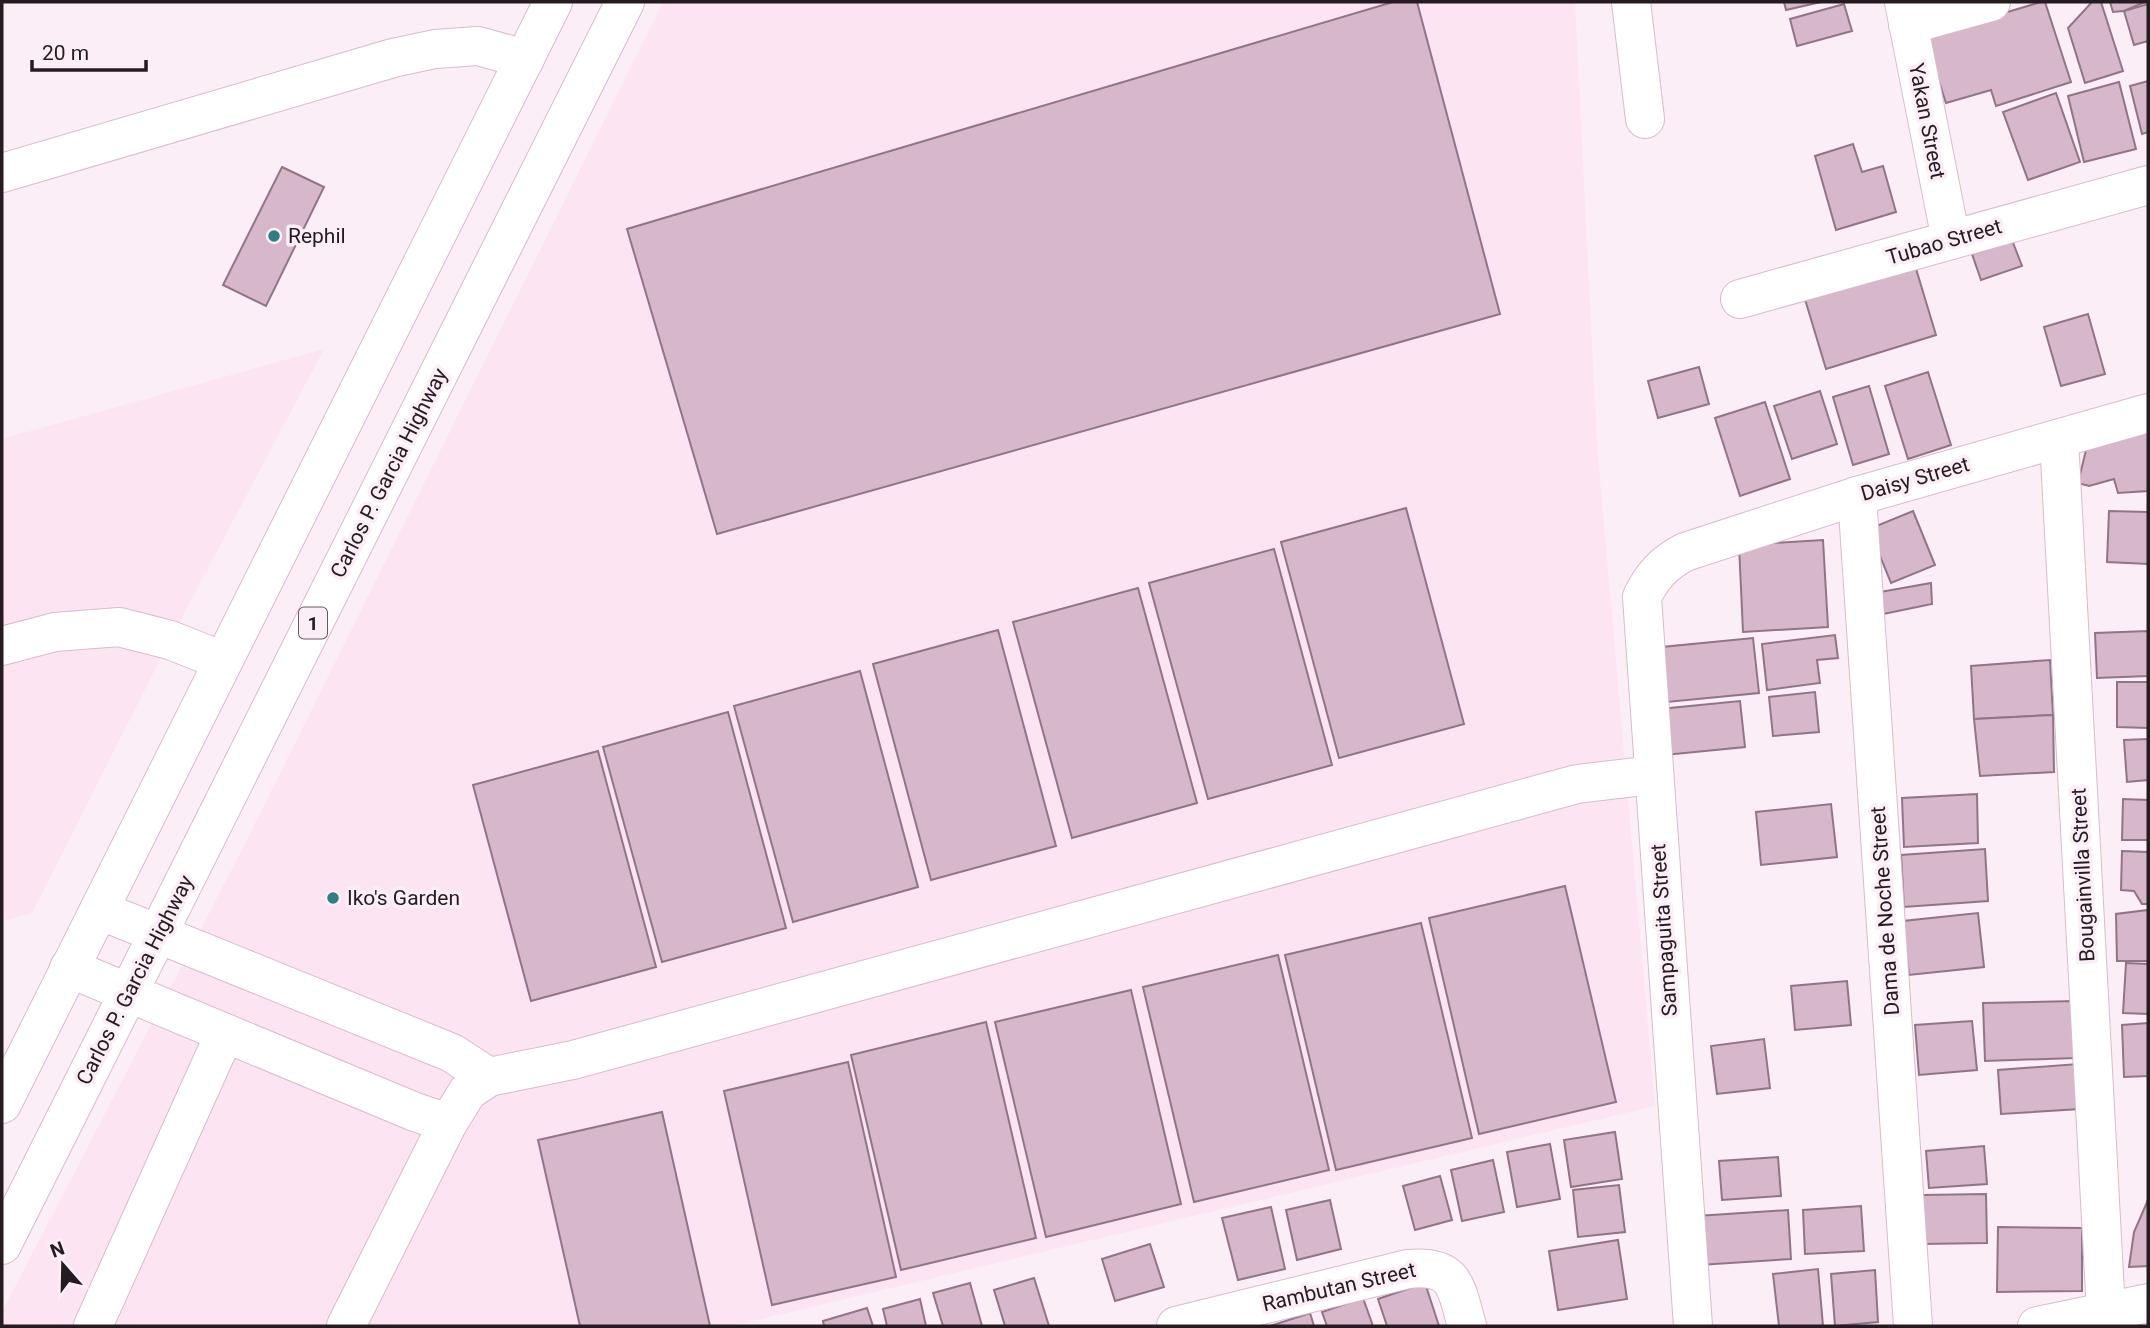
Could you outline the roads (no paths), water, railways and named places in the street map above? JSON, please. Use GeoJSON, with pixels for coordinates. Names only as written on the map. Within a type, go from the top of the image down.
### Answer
{"type":"FeatureCollection","features":[{"type":"Feature","properties":{"kind":"main road"},"geometry":{"type":"LineString","coordinates":[[2,1104],[554,2]]}},
{"type":"Feature","properties":{"kind":"main road","name":"Carlos P. Garcia Highway"},"geometry":{"type":"LineString","coordinates":[[2,1245],[625,2]]}},
{"type":"Feature","properties":{"kind":"main road"},"geometry":{"type":"LineString","coordinates":[[1631,2],[1645,120]]}},
{"type":"Feature","properties":{"kind":"main road"},"geometry":{"type":"LineString","coordinates":[[1906,13],[1991,2]]}},
{"type":"Feature","properties":{"kind":"main road","name":"Yakan Street"},"geometry":{"type":"LineString","coordinates":[[1906,13],[1951,240]]}},
{"type":"Feature","properties":{"kind":"main road"},"geometry":{"type":"LineString","coordinates":[[2,173],[393,58],[435,49],[478,46],[525,59]]}},
{"type":"Feature","properties":{"kind":"main road","name":"Tubao Street"},"geometry":{"type":"LineString","coordinates":[[1740,299],[2148,185]]}},
{"type":"Feature","properties":{"kind":"main road","name":"Daisy Street"},"geometry":{"type":"LineString","coordinates":[[1685,552],[1857,496],[2148,414]]}},
{"type":"Feature","properties":{"kind":"main road","name":"Bougainvilla Street"},"geometry":{"type":"LineString","coordinates":[[2059,439],[2106,1312]]}},
{"type":"Feature","properties":{"kind":"main road","name":"Dama de Noche Street"},"geometry":{"type":"LineString","coordinates":[[1857,496],[1913,1326]]}},
{"type":"Feature","properties":{"kind":"main road","name":"Sampaguita Street"},"geometry":{"type":"LineString","coordinates":[[1685,552],[1661,567],[1649,582],[1642,597],[1693,1326]]}},
{"type":"Feature","properties":{"kind":"main road"},"geometry":{"type":"LineString","coordinates":[[2,646],[55,632],[119,627],[170,640],[223,661]]}},
{"type":"Feature","properties":{"kind":"main road"},"geometry":{"type":"LineString","coordinates":[[346,1326],[448,1123],[468,1091],[489,1077],[573,1060],[1577,784],[1653,775]]}},
{"type":"Feature","properties":{"kind":"main road"},"geometry":{"type":"LineString","coordinates":[[99,909],[452,1053],[489,1077]]}},
{"type":"Feature","properties":{"kind":"main road"},"geometry":{"type":"LineString","coordinates":[[69,968],[415,1112],[448,1123]]}},
{"type":"Feature","properties":{"kind":"main road"},"geometry":{"type":"LineString","coordinates":[[93,1326],[225,1033]]}},
{"type":"Feature","properties":{"kind":"main road","name":"Rambutan Street"},"geometry":{"type":"LineString","coordinates":[[1176,1326],[1408,1269],[1427,1267],[1439,1270],[1458,1291],[1467,1326]]}},
{"type":"Feature","properties":{"kind":"main road"},"geometry":{"type":"LineString","coordinates":[[2037,1326],[2148,1303]]}},
{"type":"Feature","properties":{"kind":"place","name":"Rephil"},"geometry":{"type":"Point","coordinates":[274,236]}},
{"type":"Feature","properties":{"kind":"place","name":"Iko's Garden"},"geometry":{"type":"Point","coordinates":[333,898]}}]}
